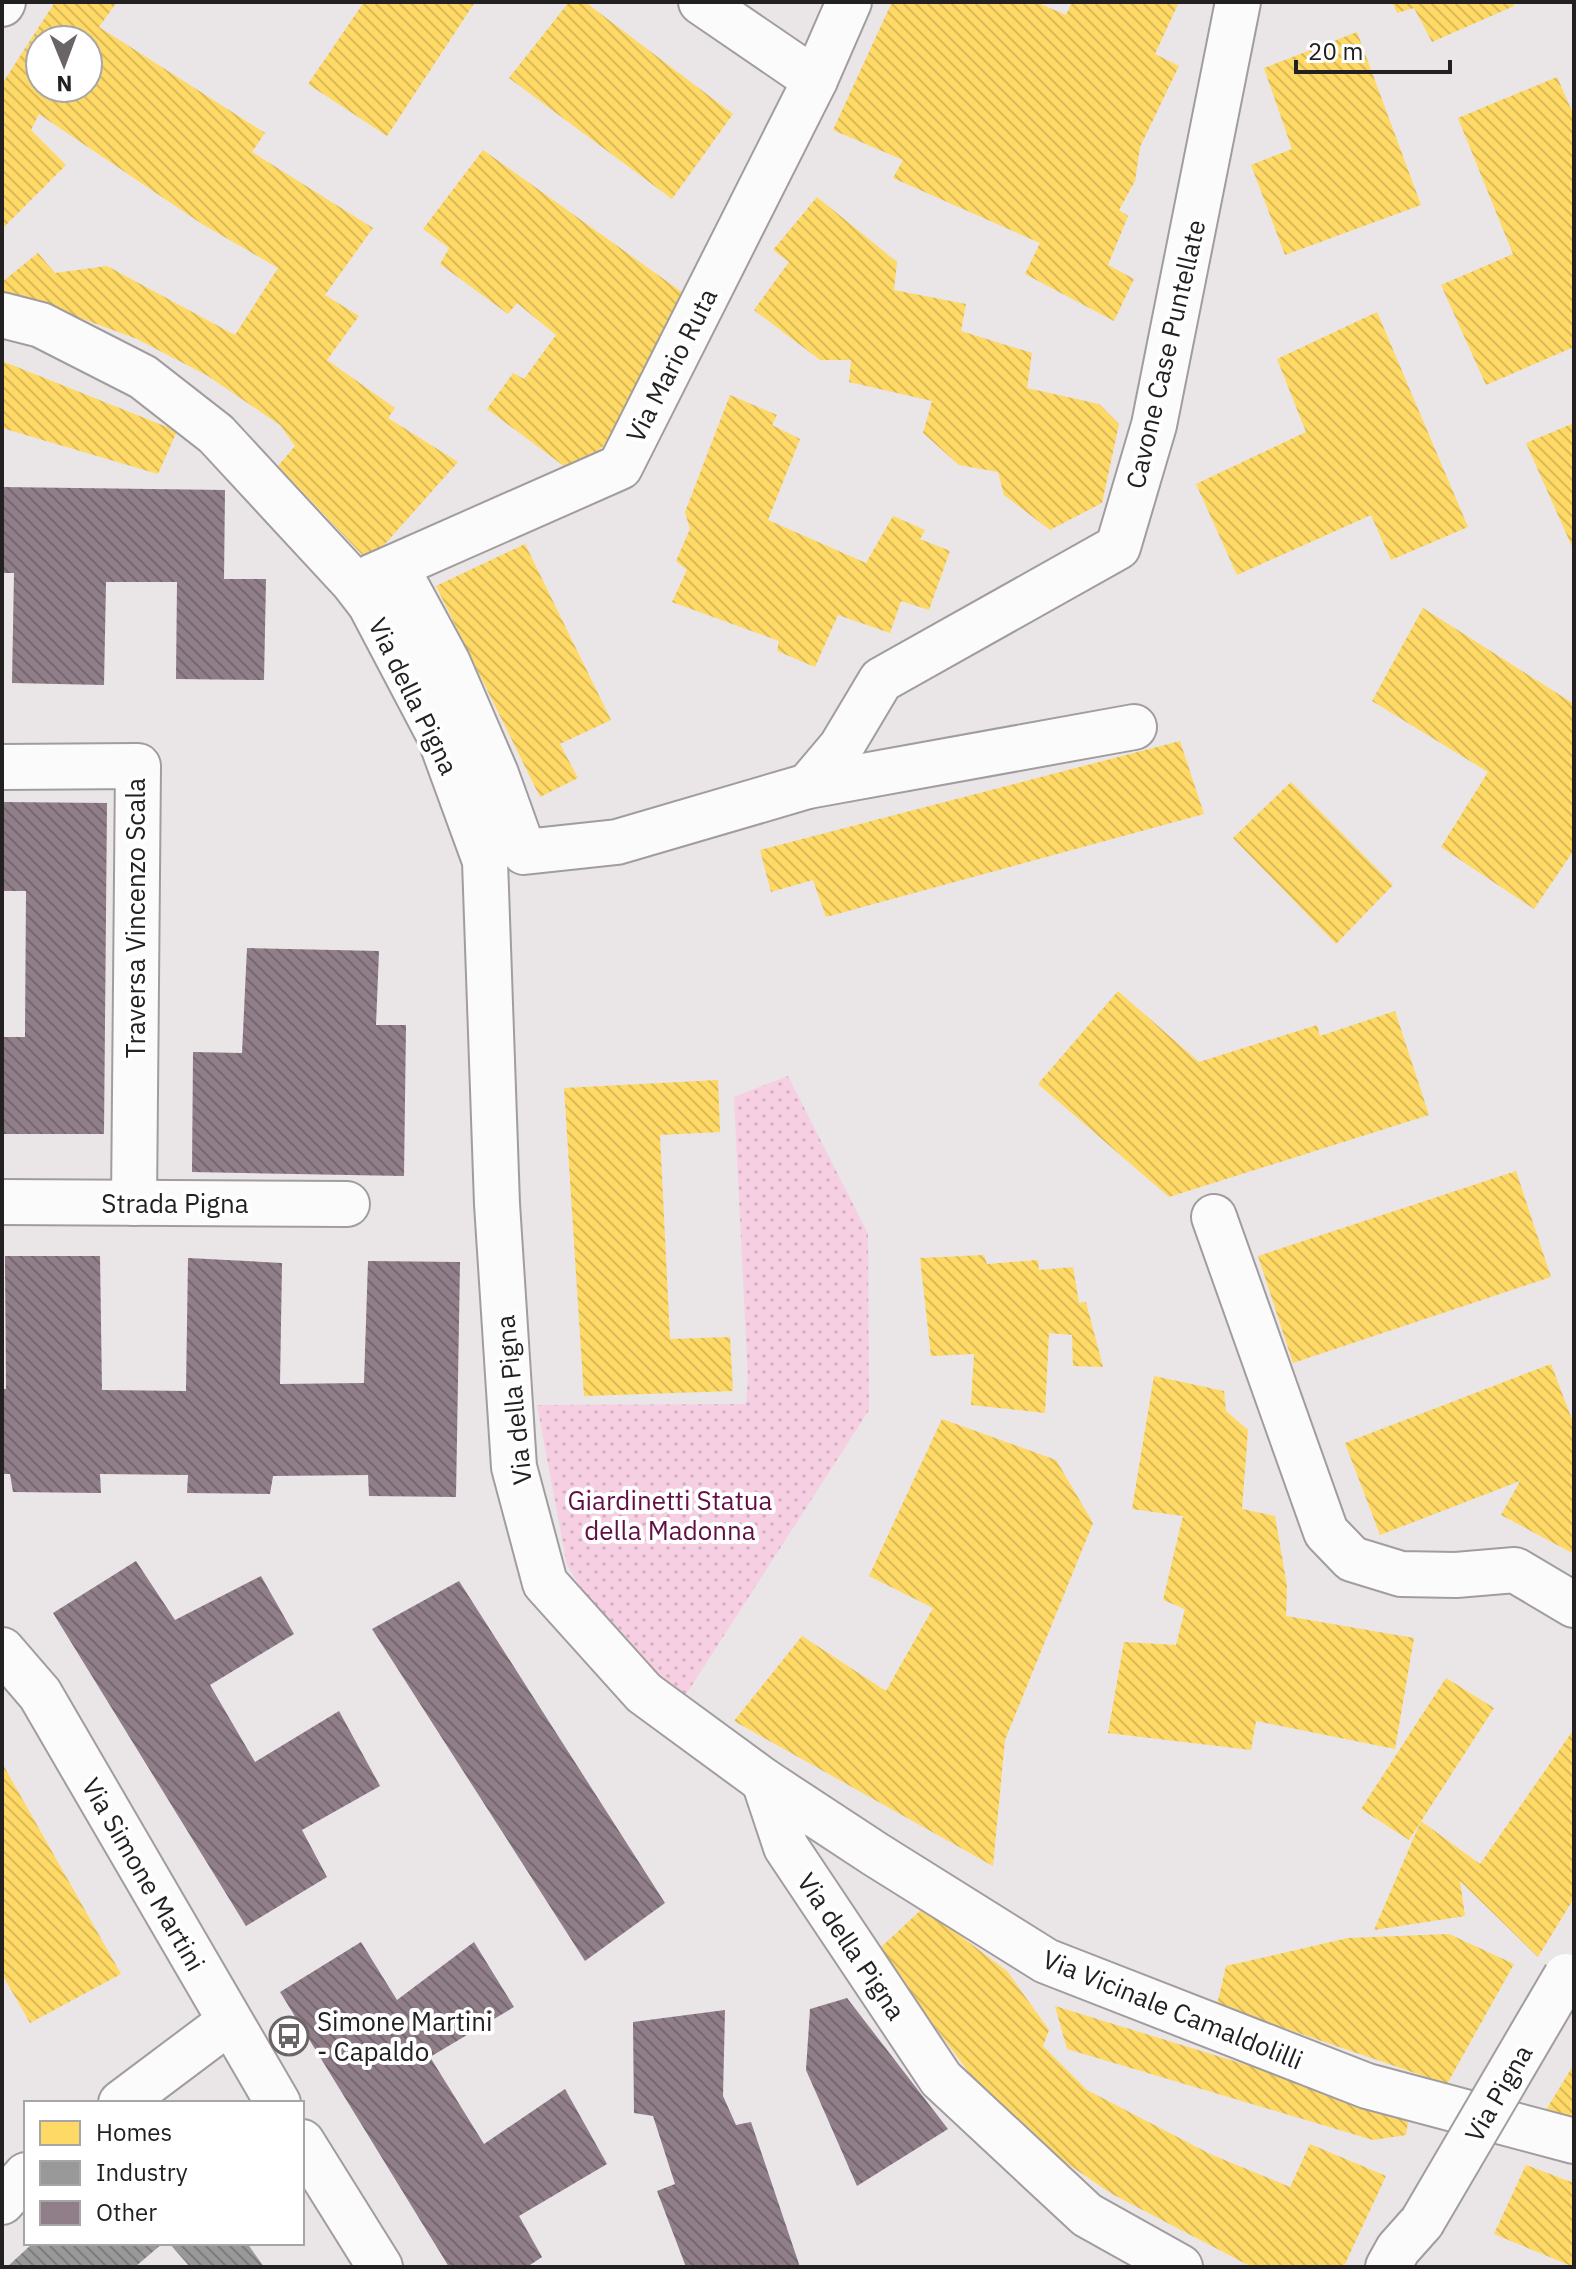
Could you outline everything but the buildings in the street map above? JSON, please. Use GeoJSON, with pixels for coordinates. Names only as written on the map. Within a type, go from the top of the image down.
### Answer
{"type":"FeatureCollection","features":[{"type":"Feature","properties":{"kind":"street"},"geometry":{"type":"LineString","coordinates":[[701,2],[815,80]]}},
{"type":"Feature","properties":{"kind":"street","name":"Via Mario Ruta"},"geometry":{"type":"LineString","coordinates":[[353,582],[396,567],[620,467],[815,80],[849,2]]}},
{"type":"Feature","properties":{"kind":"street","name":"Cavone Case Puntellate"},"geometry":{"type":"LineString","coordinates":[[808,786],[841,747],[881,680],[1118,547],[1154,425],[1238,2]]}},
{"type":"Feature","properties":{"kind":"street","name":"Via della Pigna"},"geometry":{"type":"LineString","coordinates":[[2,315],[41,325],[143,377],[216,434],[370,604],[439,735],[485,861],[497,1204],[514,1467],[545,1583],[644,1693],[764,1781],[786,1847],[941,2079],[1087,2215],[1180,2267]]}},
{"type":"Feature","properties":{"kind":"street"},"geometry":{"type":"LineString","coordinates":[[396,567],[448,663],[496,774],[524,852],[617,842],[808,786],[1134,727]]}},
{"type":"Feature","properties":{"kind":"street","name":"Traversa Vincenzo Scala"},"geometry":{"type":"LineString","coordinates":[[2,767],[138,766],[134,1203]]}},
{"type":"Feature","properties":{"kind":"street","name":"Strada Pigna"},"geometry":{"type":"LineString","coordinates":[[2,1202],[347,1204]]}},
{"type":"Feature","properties":{"kind":"street"},"geometry":{"type":"LineString","coordinates":[[1214,1217],[1326,1532],[1352,1559],[1401,1574],[1456,1575],[1515,1570],[1574,1605]]}},
{"type":"Feature","properties":{"kind":"street","name":"Via Simone Martini"},"geometry":{"type":"LineString","coordinates":[[2,1650],[40,1694],[277,2101]]}},
{"type":"Feature","properties":{"kind":"street","name":"Via Vicinale Camaldolilli"},"geometry":{"type":"LineString","coordinates":[[764,1781],[1046,1961],[1367,2086],[1574,2141]]}},
{"type":"Feature","properties":{"kind":"street","name":"Via Pigna"},"geometry":{"type":"LineString","coordinates":[[1388,2267],[1398,2249],[1422,2222],[1570,1970]]}},
{"type":"Feature","properties":{"kind":"street"},"geometry":{"type":"LineString","coordinates":[[124,2101],[229,2022]]}},
{"type":"Feature","properties":{"kind":"street"},"geometry":{"type":"LineString","coordinates":[[304,2145],[380,2267]]}},
{"type":"Feature","properties":{"kind":"street"},"geometry":{"type":"LineString","coordinates":[[2,2202],[24,2177]]}},
{"type":"Feature","properties":{"kind":"street","name":"Via Pigna"},"geometry":{"type":"LineString","coordinates":[[1414,2267],[1413,2257],[1422,2222]]}},
{"type":"Feature","properties":{"kind":"green space","name":"Giardinetti Statua della Madonna"},"geometry":{"type":"Polygon","coordinates":[[[788,1076],[868,1234],[869,1410],[683,1699],[649,1672],[590,1602],[567,1565],[537,1405],[746,1404],[748,1379],[734,1097],[788,1076]]]}},
{"type":"Feature","properties":{"kind":"place","name":"Simone Martini - Capaldo"},"geometry":{"type":"Point","coordinates":[289,2036]}}]}
